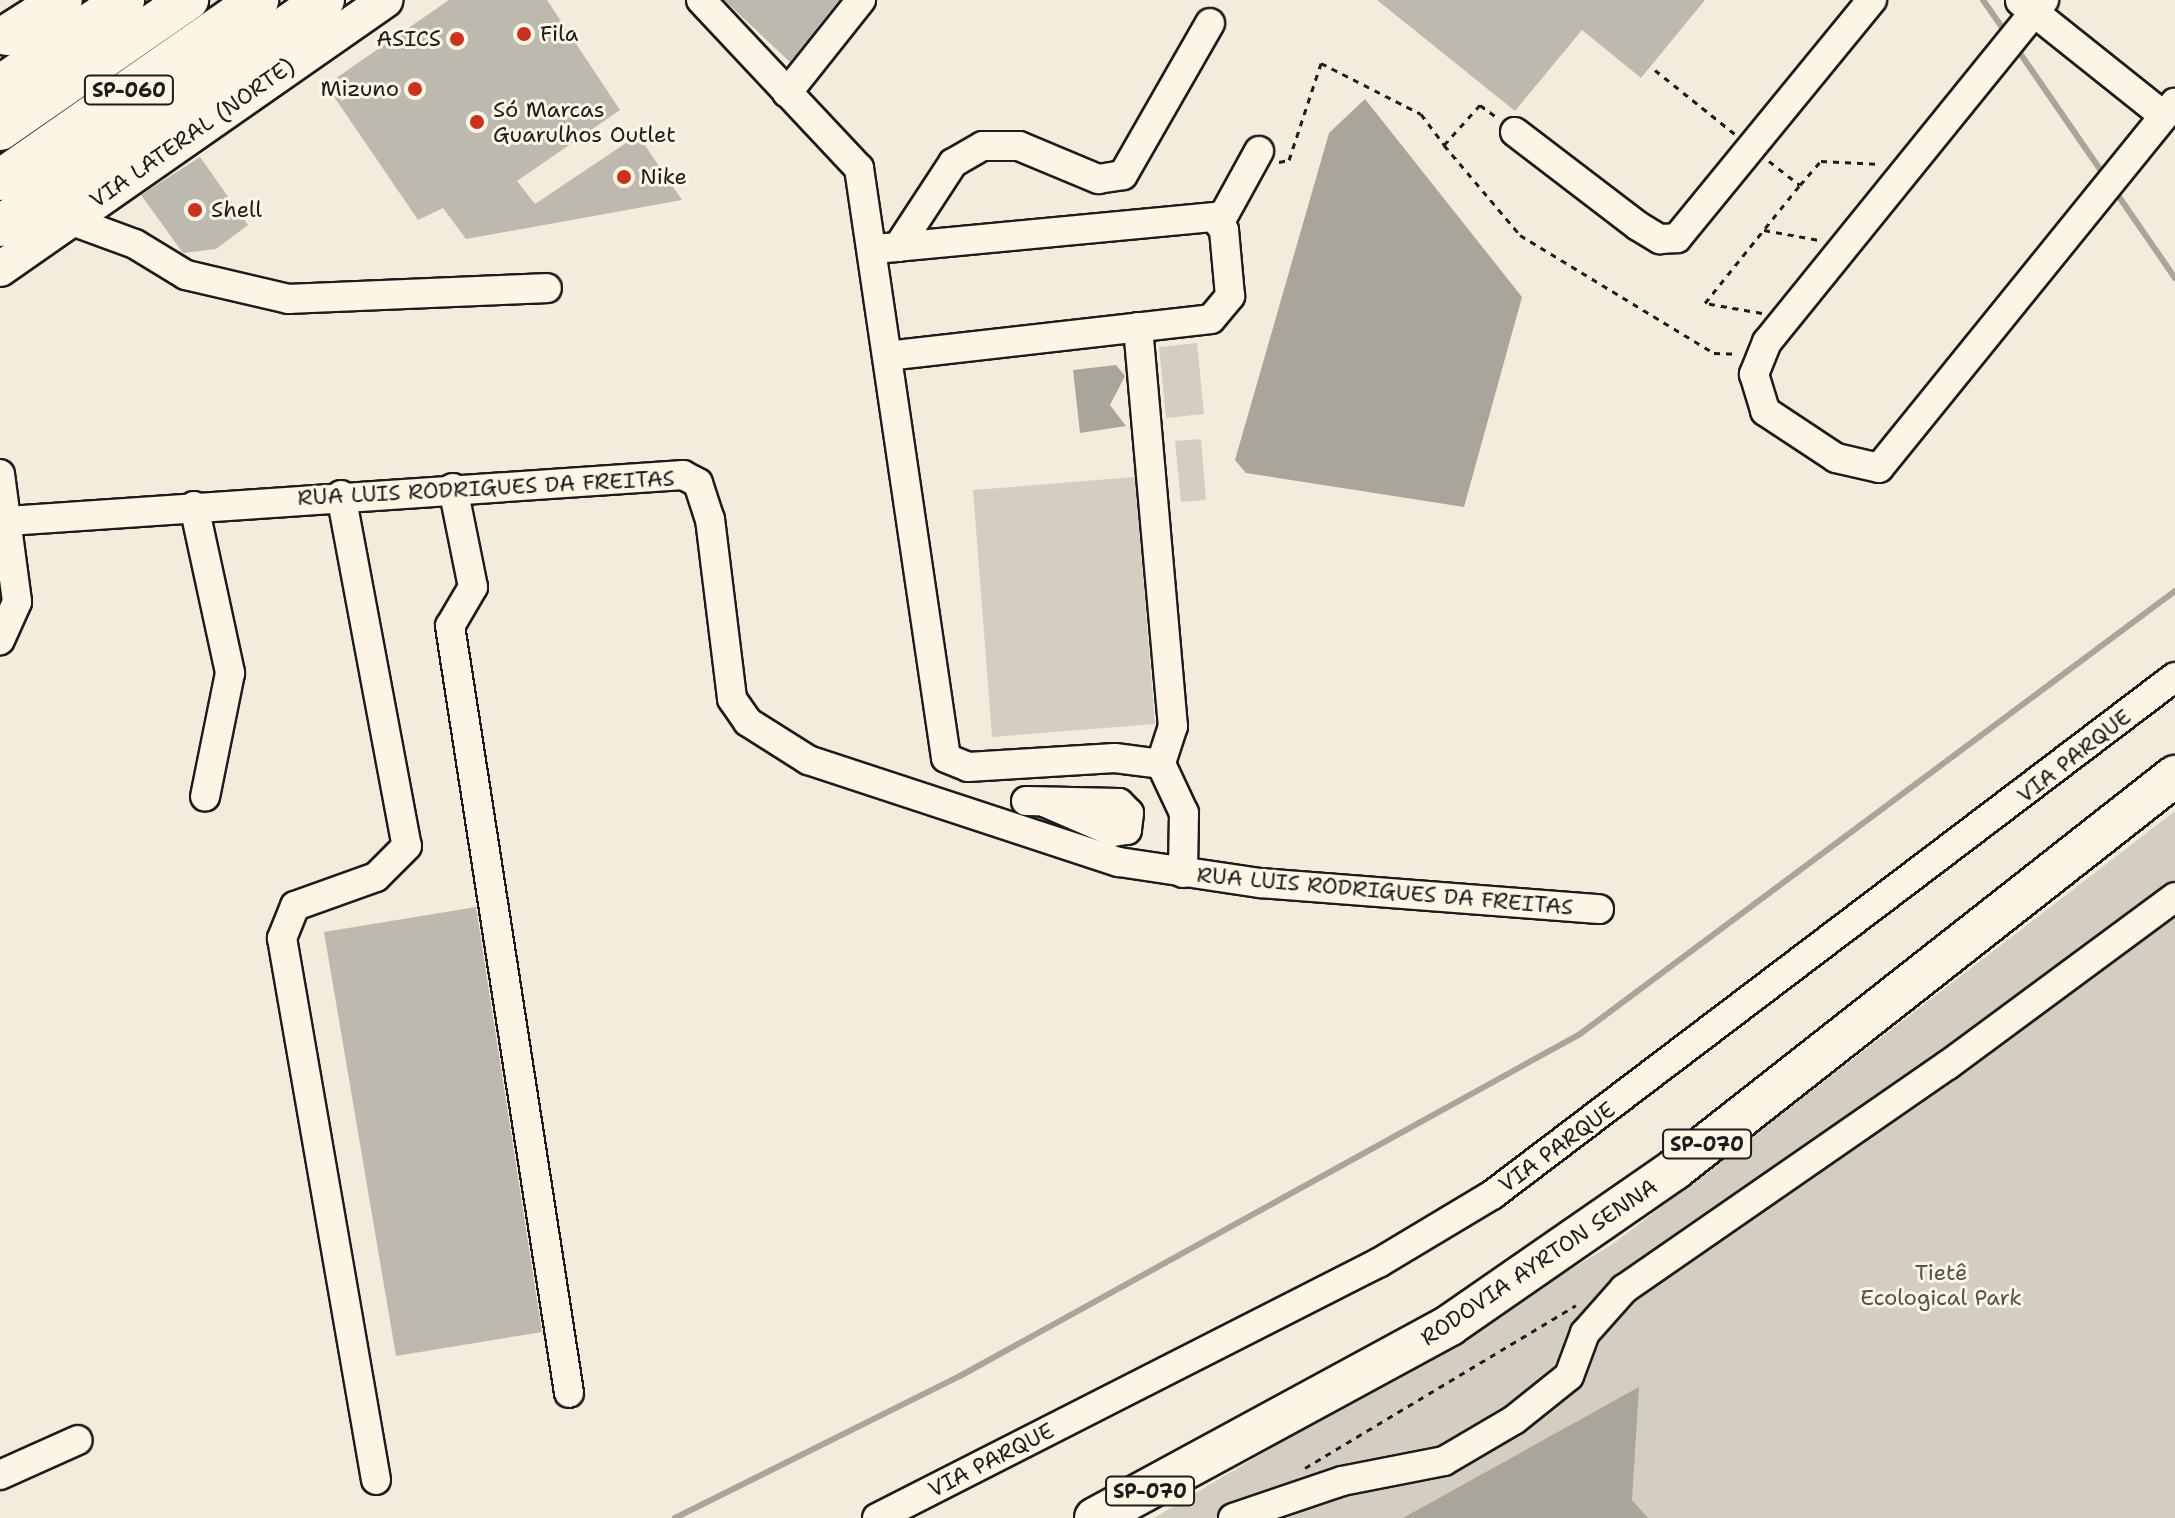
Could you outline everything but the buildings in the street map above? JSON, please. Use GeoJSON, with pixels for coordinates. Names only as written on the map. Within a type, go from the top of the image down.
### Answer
{"type":"FeatureCollection","features":[{"type":"Feature","properties":{"kind":"highway"},"geometry":{"type":"LineString","coordinates":[[4,38],[62,0]]}},
{"type":"Feature","properties":{"kind":"highway"},"geometry":{"type":"LineString","coordinates":[[0,86],[124,0]]}},
{"type":"Feature","properties":{"kind":"highway","name":"SP-060"},"geometry":{"type":"LineString","coordinates":[[0,130],[188,0]]}},
{"type":"Feature","properties":{"kind":"highway","name":"SP-060"},"geometry":{"type":"LineString","coordinates":[[0,180],[258,0]]}},
{"type":"Feature","properties":{"kind":"highway","name":"SP-060"},"geometry":{"type":"LineString","coordinates":[[0,226],[324,0]]}},
{"type":"Feature","properties":{"kind":"highway","name":"RODOVIA AYRTON SENNA"},"geometry":{"type":"LineString","coordinates":[[1095,1518],[1450,1325],[1675,1169],[2175,776]]}},
{"type":"Feature","properties":{"kind":"main road"},"geometry":{"type":"LineString","coordinates":[[4,38],[42,0]]}},
{"type":"Feature","properties":{"kind":"main road","name":"VIA LATERAL (NORTE)"},"geometry":{"type":"LineString","coordinates":[[0,269],[67,219],[386,0]]}},
{"type":"Feature","properties":{"kind":"street"},"geometry":{"type":"LineString","coordinates":[[701,0],[859,168],[885,248],[887,356],[942,750],[950,762],[968,767],[1076,760],[1161,764]]}},
{"type":"Feature","properties":{"kind":"street"},"geometry":{"type":"LineString","coordinates":[[787,93],[861,0]]}},
{"type":"Feature","properties":{"kind":"street"},"geometry":{"type":"LineString","coordinates":[[1515,132],[1638,226],[1660,239],[1677,238],[1872,0]]}},
{"type":"Feature","properties":{"kind":"street"},"geometry":{"type":"LineString","coordinates":[[2032,5],[2170,110],[1913,429],[1879,468],[1868,471],[1765,411],[1754,374],[1767,342],[2032,5]]}},
{"type":"Feature","properties":{"kind":"street"},"geometry":{"type":"LineString","coordinates":[[1109,180],[1136,158],[1210,23]]}},
{"type":"Feature","properties":{"kind":"street"},"geometry":{"type":"LineString","coordinates":[[885,248],[953,163],[983,146],[1019,146],[1109,180],[1130,224]]}},
{"type":"Feature","properties":{"kind":"street"},"geometry":{"type":"LineString","coordinates":[[887,356],[1211,319],[1227,308],[1220,222],[1257,155]]}},
{"type":"Feature","properties":{"kind":"street"},"geometry":{"type":"LineString","coordinates":[[885,248],[1205,215],[1220,222]]}},
{"type":"Feature","properties":{"kind":"street"},"geometry":{"type":"LineString","coordinates":[[67,219],[209,283],[289,299],[547,288]]}},
{"type":"Feature","properties":{"kind":"street"},"geometry":{"type":"LineString","coordinates":[[1138,327],[1173,726],[1161,764],[1184,813],[1183,873]]}},
{"type":"Feature","properties":{"kind":"street"},"geometry":{"type":"LineString","coordinates":[[0,474],[17,602],[0,640]]}},
{"type":"Feature","properties":{"kind":"street","name":"RUA LUIS RODRIGUES DA FREITAS"},"geometry":{"type":"LineString","coordinates":[[8,521],[341,495],[683,475],[698,483],[710,519],[724,675],[748,722],[808,760],[1119,862],[1183,873],[1599,909]]}},
{"type":"Feature","properties":{"kind":"street"},"geometry":{"type":"LineString","coordinates":[[453,488],[473,587],[450,626],[569,1393]]}},
{"type":"Feature","properties":{"kind":"street"},"geometry":{"type":"LineString","coordinates":[[341,495],[407,846],[376,877],[295,906],[282,938],[376,1480]]}},
{"type":"Feature","properties":{"kind":"street"},"geometry":{"type":"LineString","coordinates":[[194,506],[230,673],[205,797]]}},
{"type":"Feature","properties":{"kind":"street","name":"VIA PARQUE"},"geometry":{"type":"LineString","coordinates":[[877,1518],[1380,1262],[1492,1195],[2175,677]]}},
{"type":"Feature","properties":{"kind":"street"},"geometry":{"type":"LineString","coordinates":[[1076,760],[1080,802]]}},
{"type":"Feature","properties":{"kind":"street"},"geometry":{"type":"LineString","coordinates":[[1036,802],[1080,802],[1119,803],[1129,813],[1127,830],[1113,832],[1036,802]]}},
{"type":"Feature","properties":{"kind":"street"},"geometry":{"type":"LineString","coordinates":[[1233,1518],[1342,1481],[1444,1461],[1514,1420],[1569,1376],[1585,1333],[1624,1289],[2175,897]]}},
{"type":"Feature","properties":{"kind":"street"},"geometry":{"type":"LineString","coordinates":[[0,1475],[78,1440]]}},
{"type":"Feature","properties":{"kind":"path"},"geometry":{"type":"LineString","coordinates":[[1257,155],[1289,160],[1321,63],[1421,114],[1520,235],[1714,353],[1733,356],[1745,346]]}},
{"type":"Feature","properties":{"kind":"path"},"geometry":{"type":"LineString","coordinates":[[1444,145],[1480,105],[1515,132]]}},
{"type":"Feature","properties":{"kind":"path"},"geometry":{"type":"LineString","coordinates":[[1763,324],[1761,308],[1705,303],[1800,185]]}},
{"type":"Feature","properties":{"kind":"path"},"geometry":{"type":"LineString","coordinates":[[1761,230],[1841,248]]}},
{"type":"Feature","properties":{"kind":"green space"},"geometry":{"type":"Polygon","coordinates":[[[1197,343],[1204,414],[1166,418],[1159,347],[1197,343]]]}},
{"type":"Feature","properties":{"kind":"green space"},"geometry":{"type":"Polygon","coordinates":[[[1201,439],[1206,500],[1181,502],[1175,441],[1201,439]]]}},
{"type":"Feature","properties":{"kind":"green space"},"geometry":{"type":"Polygon","coordinates":[[[1135,477],[1155,724],[992,737],[973,490],[1135,477]]]}},
{"type":"Feature","properties":{"kind":"green space","name":"Tietê Ecological Park"},"geometry":{"type":"Polygon","coordinates":[[[2175,811],[2175,1518],[1154,1518],[1613,1244],[2175,811]]]}},
{"type":"Feature","properties":{"kind":"shaded area"},"geometry":{"type":"Polygon","coordinates":[[[1365,99],[1522,297],[1464,507],[1246,473],[1235,460],[1329,133],[1365,99]]]}},
{"type":"Feature","properties":{"kind":"shaded area"},"geometry":{"type":"Polygon","coordinates":[[[1116,365],[1125,376],[1110,405],[1126,426],[1080,433],[1073,370],[1116,365]]]}},
{"type":"Feature","properties":{"kind":"shaded area"},"geometry":{"type":"Polygon","coordinates":[[[1639,1387],[1632,1500],[1648,1518],[1403,1518],[1639,1387]]]}},
{"type":"Feature","properties":{"kind":"waterway"},"geometry":{"type":"LineString","coordinates":[[1983,0],[2006,33]]}},
{"type":"Feature","properties":{"kind":"waterway"},"geometry":{"type":"LineString","coordinates":[[2015,46],[2106,178]]}},
{"type":"Feature","properties":{"kind":"waterway"},"geometry":{"type":"LineString","coordinates":[[2115,191],[2175,278]]}},
{"type":"Feature","properties":{"kind":"waterway"},"geometry":{"type":"LineString","coordinates":[[675,1518],[960,1376],[1580,1034],[2175,591]]}},
{"type":"Feature","properties":{"kind":"place","name":"Fila"},"geometry":{"type":"Point","coordinates":[524,34]}},
{"type":"Feature","properties":{"kind":"place","name":"ASICS"},"geometry":{"type":"Point","coordinates":[457,39]}},
{"type":"Feature","properties":{"kind":"place","name":"Mizuno"},"geometry":{"type":"Point","coordinates":[415,89]}},
{"type":"Feature","properties":{"kind":"place","name":"Só Marcas Guarulhos Outlet"},"geometry":{"type":"Point","coordinates":[477,122]}},
{"type":"Feature","properties":{"kind":"place","name":"Nike"},"geometry":{"type":"Point","coordinates":[624,177]}},
{"type":"Feature","properties":{"kind":"place","name":"Shell"},"geometry":{"type":"Point","coordinates":[195,210]}}]}
